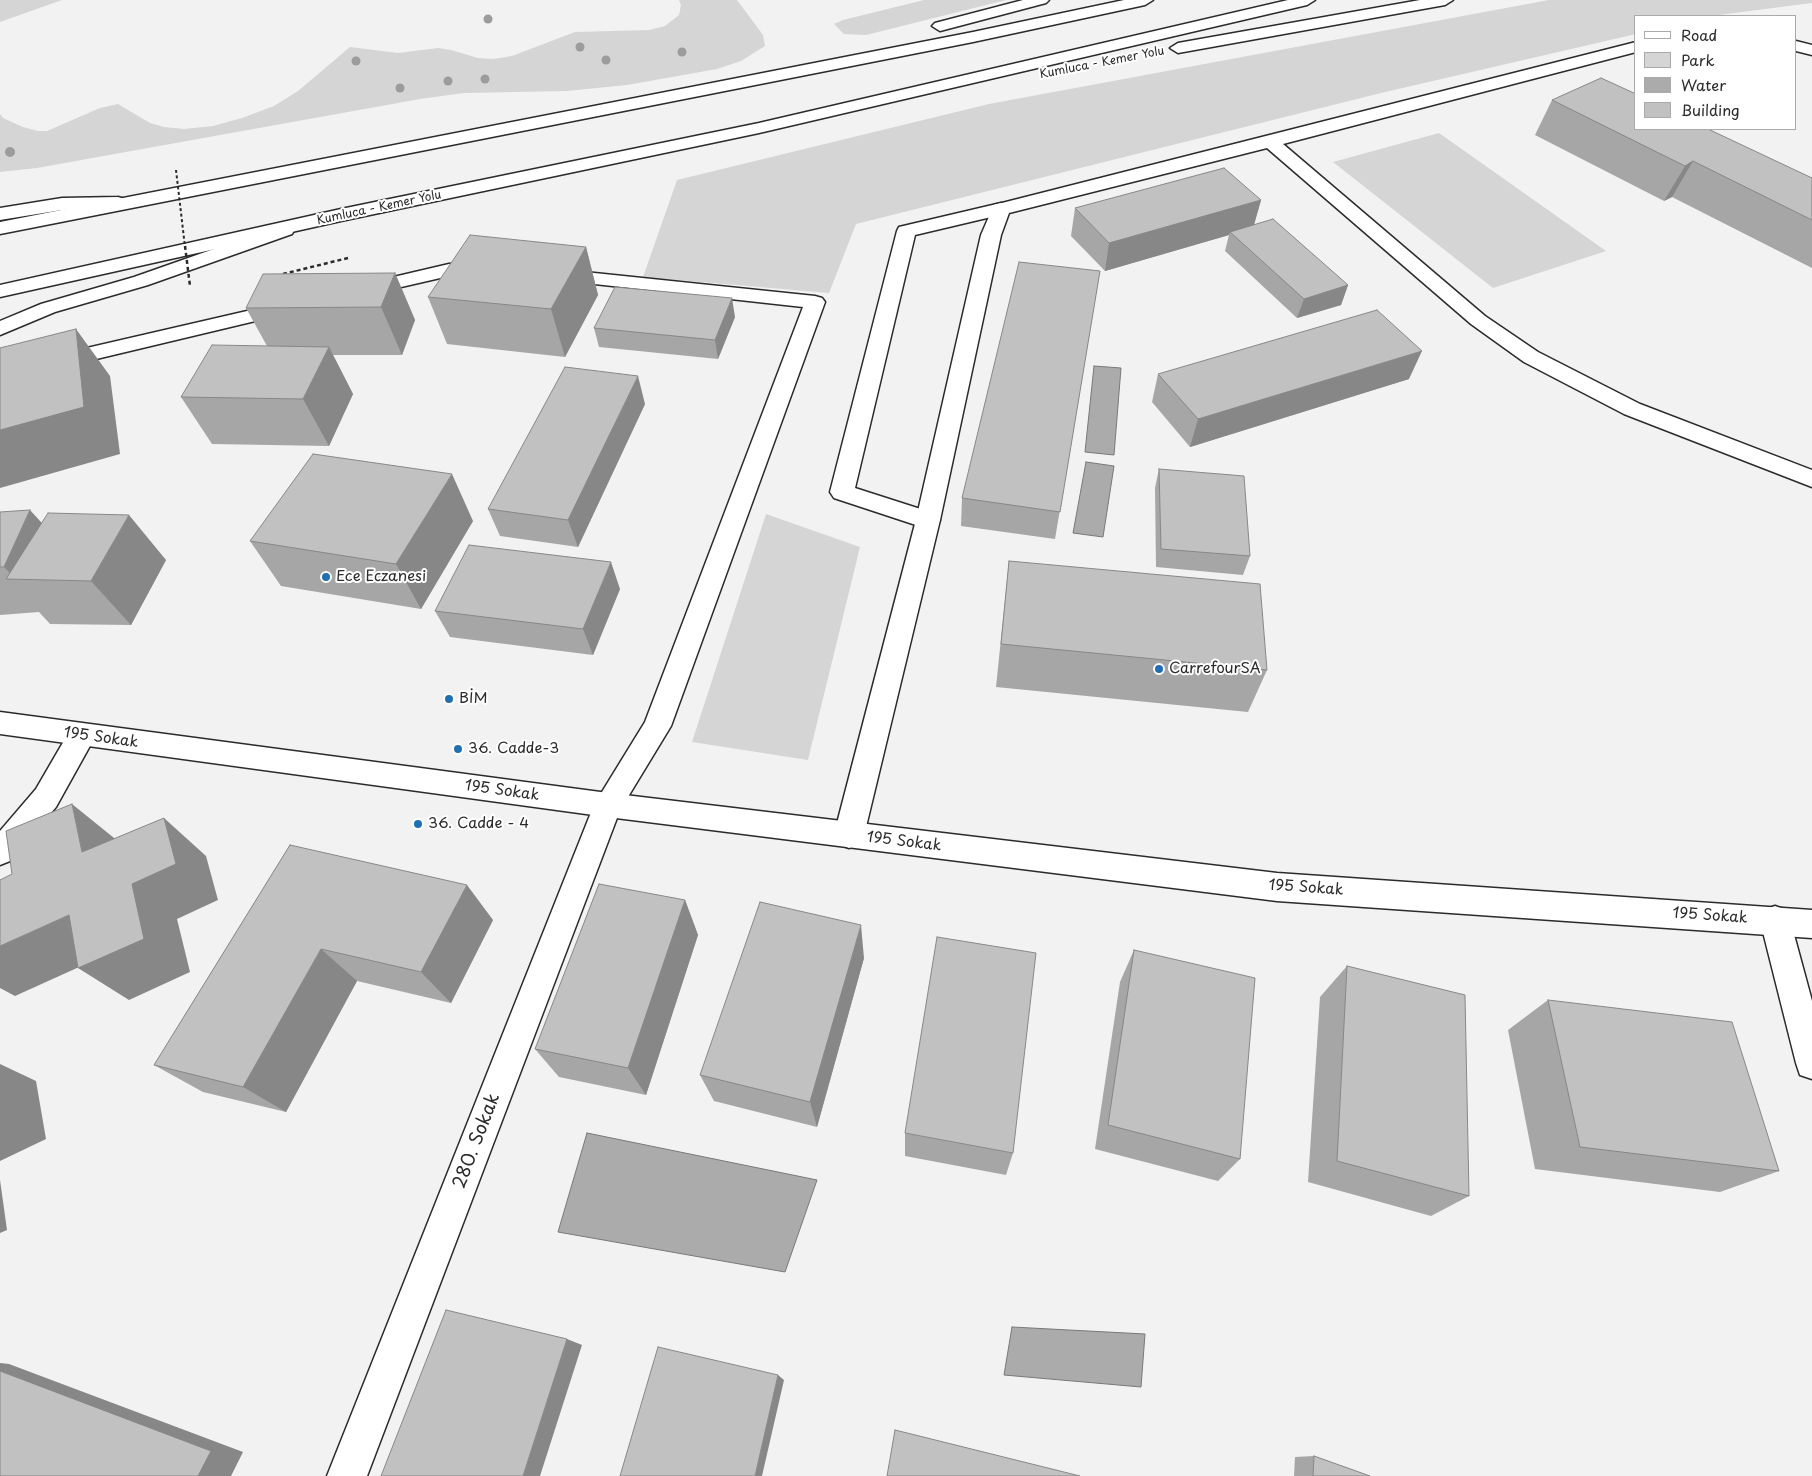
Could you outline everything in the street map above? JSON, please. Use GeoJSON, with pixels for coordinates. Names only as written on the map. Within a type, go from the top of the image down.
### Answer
{"type":"FeatureCollection","features":[{"type":"Feature","properties":{"kind":"main road"},"geometry":{"type":"LineString","coordinates":[[926,29],[1041,0]]}},
{"type":"Feature","properties":{"kind":"main road"},"geometry":{"type":"LineString","coordinates":[[0,228],[118,203],[973,37],[1145,0]]}},
{"type":"Feature","properties":{"kind":"main road","name":"Kumluca - Kemer Yolu"},"geometry":{"type":"LineString","coordinates":[[759,128],[1307,0]]}},
{"type":"Feature","properties":{"kind":"main road","name":"Kumluca - Kemer Yolu"},"geometry":{"type":"LineString","coordinates":[[1164,51],[1445,0]]}},
{"type":"Feature","properties":{"kind":"main road"},"geometry":{"type":"LineString","coordinates":[[716,86],[907,34]]}},
{"type":"Feature","properties":{"kind":"main road"},"geometry":{"type":"LineString","coordinates":[[1797,46],[1812,50]]}},
{"type":"Feature","properties":{"kind":"main road"},"geometry":{"type":"LineString","coordinates":[[928,520],[842,492],[906,231],[1270,142],[1634,48]]}},
{"type":"Feature","properties":{"kind":"main road","name":"Kumluca - Kemer Yolu"},"geometry":{"type":"LineString","coordinates":[[0,291],[285,230],[342,215],[759,128],[1135,56]]}},
{"type":"Feature","properties":{"kind":"main road"},"geometry":{"type":"LineString","coordinates":[[1270,142],[1478,320],[1532,357],[1632,409],[1812,479]]}},
{"type":"Feature","properties":{"kind":"main road"},"geometry":{"type":"LineString","coordinates":[[0,214],[62,204],[118,203]]}},
{"type":"Feature","properties":{"kind":"main road"},"geometry":{"type":"LineString","coordinates":[[849,835],[928,520],[992,235],[1001,209]]}},
{"type":"Feature","properties":{"kind":"main road"},"geometry":{"type":"LineString","coordinates":[[0,329],[48,308],[142,281],[285,230]]}},
{"type":"Feature","properties":{"kind":"main road"},"geometry":{"type":"LineString","coordinates":[[344,294],[448,270],[500,269]]}},
{"type":"Feature","properties":{"kind":"main road","name":"280. Sokak"},"geometry":{"type":"LineString","coordinates":[[347,1476],[608,805],[657,726],[815,302],[540,274]]}},
{"type":"Feature","properties":{"kind":"main road"},"geometry":{"type":"LineString","coordinates":[[0,376],[306,303]]}},
{"type":"Feature","properties":{"kind":"main road","name":"195 Sokak"},"geometry":{"type":"LineString","coordinates":[[0,723],[608,805],[1277,887],[1812,924]]}},
{"type":"Feature","properties":{"kind":"main road"},"geometry":{"type":"LineString","coordinates":[[0,852],[46,798],[82,735]]}},
{"type":"Feature","properties":{"kind":"main road"},"geometry":{"type":"LineString","coordinates":[[1775,920],[1812,1063]]}},
{"type":"Feature","properties":{"kind":"path"},"geometry":{"type":"LineString","coordinates":[[176,170],[190,286],[199,284]]}},
{"type":"Feature","properties":{"kind":"path"},"geometry":{"type":"LineString","coordinates":[[277,275],[351,258]]}},
{"type":"Feature","properties":{"kind":"green space"},"geometry":{"type":"Polygon","coordinates":[[[0,0],[62,0],[0,22],[0,0]]]}},
{"type":"Feature","properties":{"kind":"green space"},"geometry":{"type":"Polygon","coordinates":[[[679,0],[737,0],[763,35],[765,46],[741,61],[717,69],[627,85],[567,91],[464,93],[420,99],[37,168],[0,172],[0,114],[3,118],[23,127],[47,131],[100,108],[118,104],[150,123],[164,127],[184,129],[213,126],[274,106],[298,91],[350,47],[398,53],[438,48],[478,58],[493,59],[512,56],[575,32],[649,30],[665,26],[679,15],[681,5],[679,0]]]}},
{"type":"Feature","properties":{"kind":"green space"},"geometry":{"type":"Polygon","coordinates":[[[924,0],[1006,0],[866,35],[844,34],[834,24],[843,20],[924,0]]]}},
{"type":"Feature","properties":{"kind":"green space"},"geometry":{"type":"Polygon","coordinates":[[[1549,0],[1812,0],[1812,3],[1719,15],[1634,15],[1634,34],[1381,93],[856,224],[829,293],[643,277],[677,180],[989,104],[1549,0]]]}},
{"type":"Feature","properties":{"kind":"green space"},"geometry":{"type":"Polygon","coordinates":[[[1439,133],[1606,251],[1493,288],[1333,162],[1439,133]]]}},
{"type":"Feature","properties":{"kind":"green space"},"geometry":{"type":"Polygon","coordinates":[[[766,514],[860,547],[808,760],[692,742],[766,514]]]}},
{"type":"Feature","properties":{"kind":"water"},"geometry":{"type":"Polygon","coordinates":[[[1094,366],[1121,368],[1114,455],[1085,452],[1094,366]]]}},
{"type":"Feature","properties":{"kind":"water"},"geometry":{"type":"Polygon","coordinates":[[[1086,462],[1114,466],[1103,537],[1073,533],[1086,462]]]}},
{"type":"Feature","properties":{"kind":"water"},"geometry":{"type":"Polygon","coordinates":[[[587,1133],[817,1180],[785,1272],[558,1232],[587,1133]]]}},
{"type":"Feature","properties":{"kind":"water"},"geometry":{"type":"Polygon","coordinates":[[[1012,1327],[1145,1334],[1141,1387],[1004,1375],[1012,1327]]]}},
{"type":"Feature","properties":{"kind":"building"},"geometry":{"type":"Polygon","coordinates":[[[1601,78],[1634,93],[1634,130],[1710,130],[1812,178],[1812,220],[1693,161],[1685,166],[1552,100],[1601,78]]]}},
{"type":"Feature","properties":{"kind":"building"},"geometry":{"type":"Polygon","coordinates":[[[1224,168],[1261,200],[1109,243],[1075,208],[1224,168]]]}},
{"type":"Feature","properties":{"kind":"building"},"geometry":{"type":"Polygon","coordinates":[[[1273,219],[1348,285],[1304,299],[1230,232],[1273,219]]]}},
{"type":"Feature","properties":{"kind":"building"},"geometry":{"type":"Polygon","coordinates":[[[470,235],[586,247],[551,309],[428,297],[470,235]]]}},
{"type":"Feature","properties":{"kind":"building"},"geometry":{"type":"Polygon","coordinates":[[[1019,262],[1100,271],[1060,512],[962,498],[1019,262]]]}},
{"type":"Feature","properties":{"kind":"building"},"geometry":{"type":"Polygon","coordinates":[[[395,273],[381,307],[246,308],[263,274],[395,273]]]}},
{"type":"Feature","properties":{"kind":"building"},"geometry":{"type":"Polygon","coordinates":[[[615,287],[732,298],[715,340],[594,328],[615,287]]]}},
{"type":"Feature","properties":{"kind":"building"},"geometry":{"type":"Polygon","coordinates":[[[1377,310],[1422,351],[1198,419],[1158,374],[1377,310]]]}},
{"type":"Feature","properties":{"kind":"building"},"geometry":{"type":"Polygon","coordinates":[[[76,329],[84,407],[0,430],[0,348],[76,329]]]}},
{"type":"Feature","properties":{"kind":"building"},"geometry":{"type":"Polygon","coordinates":[[[212,345],[329,347],[303,399],[181,397],[212,345]]]}},
{"type":"Feature","properties":{"kind":"building"},"geometry":{"type":"Polygon","coordinates":[[[565,367],[638,376],[568,520],[488,509],[565,367]]]}},
{"type":"Feature","properties":{"kind":"building"},"geometry":{"type":"Polygon","coordinates":[[[313,454],[452,474],[396,564],[250,541],[313,454]]]}},
{"type":"Feature","properties":{"kind":"building"},"geometry":{"type":"Polygon","coordinates":[[[1159,469],[1244,476],[1250,556],[1161,549],[1159,469]]]}},
{"type":"Feature","properties":{"kind":"building"},"geometry":{"type":"Polygon","coordinates":[[[30,510],[4,567],[0,567],[0,512],[30,510]]]}},
{"type":"Feature","properties":{"kind":"building"},"geometry":{"type":"Polygon","coordinates":[[[48,513],[129,515],[91,581],[6,579],[48,513]]]}},
{"type":"Feature","properties":{"kind":"building"},"geometry":{"type":"Polygon","coordinates":[[[469,545],[611,562],[583,629],[435,611],[469,545]]]}},
{"type":"Feature","properties":{"kind":"building"},"geometry":{"type":"Polygon","coordinates":[[[1009,561],[1260,584],[1267,670],[1001,644],[1009,561]]]}},
{"type":"Feature","properties":{"kind":"building"},"geometry":{"type":"Polygon","coordinates":[[[72,804],[82,852],[164,818],[176,864],[132,884],[144,939],[78,968],[69,915],[0,946],[0,880],[12,874],[6,831],[72,804]]]}},
{"type":"Feature","properties":{"kind":"building"},"geometry":{"type":"Polygon","coordinates":[[[290,845],[467,885],[421,972],[321,949],[243,1087],[154,1065],[290,845]]]}},
{"type":"Feature","properties":{"kind":"building"},"geometry":{"type":"Polygon","coordinates":[[[599,884],[685,900],[628,1068],[535,1049],[599,884]]]}},
{"type":"Feature","properties":{"kind":"building"},"geometry":{"type":"Polygon","coordinates":[[[760,902],[861,925],[810,1102],[700,1075],[760,902]]]}},
{"type":"Feature","properties":{"kind":"building"},"geometry":{"type":"Polygon","coordinates":[[[937,937],[1036,953],[1013,1153],[905,1133],[937,937]]]}},
{"type":"Feature","properties":{"kind":"building"},"geometry":{"type":"Polygon","coordinates":[[[1134,950],[1255,978],[1240,1159],[1108,1125],[1134,950]]]}},
{"type":"Feature","properties":{"kind":"building"},"geometry":{"type":"Polygon","coordinates":[[[1347,966],[1465,995],[1469,1196],[1337,1161],[1347,966]]]}},
{"type":"Feature","properties":{"kind":"building"},"geometry":{"type":"Polygon","coordinates":[[[1548,1000],[1732,1022],[1779,1171],[1580,1147],[1548,1000]]]}},
{"type":"Feature","properties":{"kind":"building"},"geometry":{"type":"Polygon","coordinates":[[[446,1310],[567,1339],[523,1476],[381,1476],[446,1310]]]}},
{"type":"Feature","properties":{"kind":"building"},"geometry":{"type":"Polygon","coordinates":[[[658,1347],[778,1375],[755,1476],[620,1476],[658,1347]]]}},
{"type":"Feature","properties":{"kind":"building"},"geometry":{"type":"Polygon","coordinates":[[[0,1371],[211,1451],[198,1476],[0,1476],[0,1371]]]}},
{"type":"Feature","properties":{"kind":"building"},"geometry":{"type":"Polygon","coordinates":[[[895,1430],[1080,1476],[887,1476],[895,1430]]]}},
{"type":"Feature","properties":{"kind":"building"},"geometry":{"type":"Polygon","coordinates":[[[1314,1456],[1370,1476],[1313,1476],[1314,1456]]]}},
{"type":"Feature","properties":{"kind":"place","name":"Ece Eczanesi"},"geometry":{"type":"Point","coordinates":[326,577]}},
{"type":"Feature","properties":{"kind":"place","name":"CarrefourSA"},"geometry":{"type":"Point","coordinates":[1159,669]}},
{"type":"Feature","properties":{"kind":"place","name":"BİM"},"geometry":{"type":"Point","coordinates":[449,699]}},
{"type":"Feature","properties":{"kind":"place","name":"36. Cadde-3"},"geometry":{"type":"Point","coordinates":[458,749]}},
{"type":"Feature","properties":{"kind":"place","name":"36. Cadde - 4"},"geometry":{"type":"Point","coordinates":[418,824]}}]}
